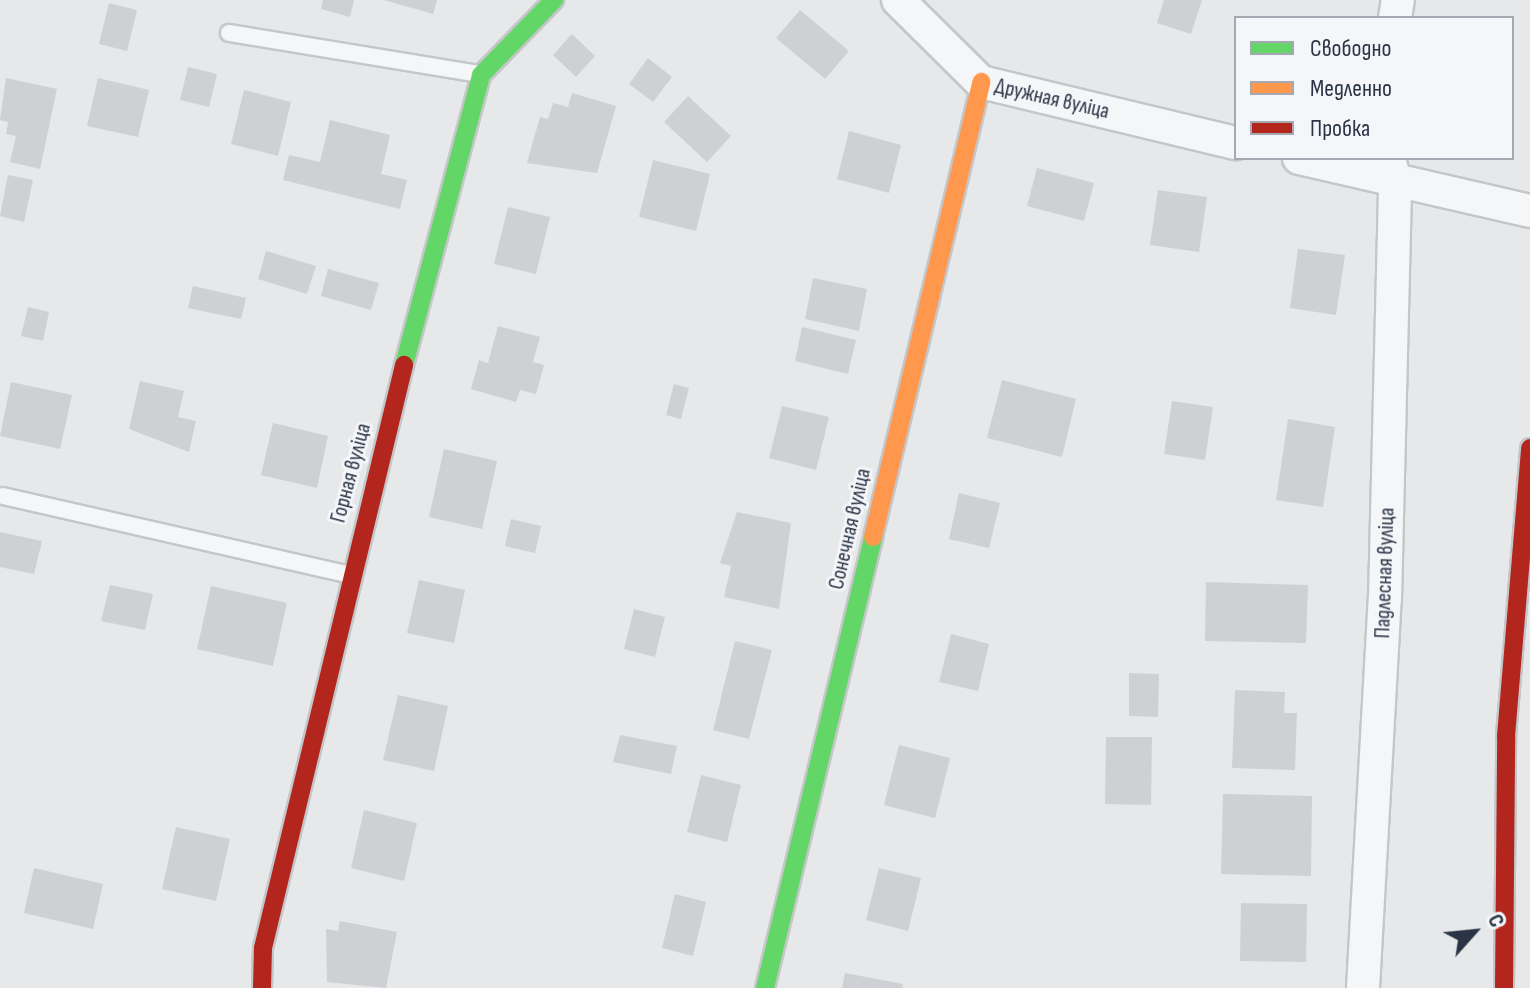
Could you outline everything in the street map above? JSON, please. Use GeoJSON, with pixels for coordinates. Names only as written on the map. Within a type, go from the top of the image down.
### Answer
{"type":"FeatureCollection","features":[{"type":"Feature","properties":{"kind":"street","name":"Горная вуліца"},"geometry":{"type":"LineString","coordinates":[[262,988],[263,948],[349,575],[481,75],[554,0]]}},
{"type":"Feature","properties":{"kind":"street","name":"Дружная вуліца"},"geometry":{"type":"LineString","coordinates":[[898,0],[981,82],[1234,143]]}},
{"type":"Feature","properties":{"kind":"street","name":"Сонечная вуліца"},"geometry":{"type":"LineString","coordinates":[[765,988],[981,82]]}},
{"type":"Feature","properties":{"kind":"street"},"geometry":{"type":"LineString","coordinates":[[1314,160],[1392,170],[1530,211]]}},
{"type":"Feature","properties":{"kind":"street","name":"Падлесная вуліца"},"geometry":{"type":"LineString","coordinates":[[1363,988],[1385,599],[1392,170]]}},
{"type":"Feature","properties":{"kind":"street"},"geometry":{"type":"LineString","coordinates":[[1504,988],[1506,736],[1530,448]]}},
{"type":"Feature","properties":{"kind":"lane"},"geometry":{"type":"LineString","coordinates":[[229,33],[481,75]]}},
{"type":"Feature","properties":{"kind":"lane"},"geometry":{"type":"LineString","coordinates":[[3,496],[349,575]]}},
{"type":"Feature","properties":{"kind":"lane"},"geometry":{"type":"LineString","coordinates":[[1505,898],[1530,906]]}},
{"type":"Feature","properties":{"kind":"building"},"geometry":{"type":"Polygon","coordinates":[[[323,0],[354,0],[350,17],[321,9],[323,0]]]}},
{"type":"Feature","properties":{"kind":"building"},"geometry":{"type":"Polygon","coordinates":[[[384,0],[437,0],[433,14],[384,0]]]}},
{"type":"Feature","properties":{"kind":"building"},"geometry":{"type":"Polygon","coordinates":[[[1164,0],[1202,0],[1191,34],[1157,23],[1164,0]]]}},
{"type":"Feature","properties":{"kind":"building"},"geometry":{"type":"Polygon","coordinates":[[[109,3],[137,10],[127,51],[99,44],[109,3]]]}},
{"type":"Feature","properties":{"kind":"building"},"geometry":{"type":"Polygon","coordinates":[[[800,10],[849,51],[825,79],[776,38],[800,10]]]}},
{"type":"Feature","properties":{"kind":"building"},"geometry":{"type":"Polygon","coordinates":[[[572,34],[595,56],[576,77],[553,55],[572,34]]]}},
{"type":"Feature","properties":{"kind":"building"},"geometry":{"type":"Polygon","coordinates":[[[648,58],[672,77],[653,102],[629,84],[648,58]]]}},
{"type":"Feature","properties":{"kind":"building"},"geometry":{"type":"Polygon","coordinates":[[[188,67],[217,74],[209,107],[180,100],[188,67]]]}},
{"type":"Feature","properties":{"kind":"building"},"geometry":{"type":"Polygon","coordinates":[[[6,78],[57,89],[40,169],[10,162],[16,136],[6,134],[8,122],[0,120],[6,78]]]}},
{"type":"Feature","properties":{"kind":"building"},"geometry":{"type":"Polygon","coordinates":[[[98,78],[149,90],[138,137],[87,126],[98,78]]]}},
{"type":"Feature","properties":{"kind":"building"},"geometry":{"type":"Polygon","coordinates":[[[244,90],[291,102],[278,156],[231,144],[244,90]]]}},
{"type":"Feature","properties":{"kind":"building"},"geometry":{"type":"Polygon","coordinates":[[[572,93],[616,106],[597,173],[527,163],[540,117],[548,119],[553,103],[568,107],[572,93]]]}},
{"type":"Feature","properties":{"kind":"building"},"geometry":{"type":"Polygon","coordinates":[[[688,96],[731,136],[707,162],[664,122],[688,96]]]}},
{"type":"Feature","properties":{"kind":"building"},"geometry":{"type":"Polygon","coordinates":[[[330,120],[390,135],[381,174],[407,180],[400,209],[283,180],[289,155],[320,162],[330,120]]]}},
{"type":"Feature","properties":{"kind":"building"},"geometry":{"type":"Polygon","coordinates":[[[849,131],[901,145],[889,193],[837,179],[849,131]]]}},
{"type":"Feature","properties":{"kind":"building"},"geometry":{"type":"Polygon","coordinates":[[[653,160],[710,174],[696,231],[639,217],[653,160]]]}},
{"type":"Feature","properties":{"kind":"building"},"geometry":{"type":"Polygon","coordinates":[[[1037,168],[1094,183],[1084,221],[1027,206],[1037,168]]]}},
{"type":"Feature","properties":{"kind":"building"},"geometry":{"type":"Polygon","coordinates":[[[8,175],[33,180],[24,222],[0,216],[8,175]]]}},
{"type":"Feature","properties":{"kind":"building"},"geometry":{"type":"Polygon","coordinates":[[[1158,190],[1207,197],[1199,252],[1150,245],[1158,190]]]}},
{"type":"Feature","properties":{"kind":"building"},"geometry":{"type":"Polygon","coordinates":[[[508,207],[550,217],[536,274],[494,264],[508,207]]]}},
{"type":"Feature","properties":{"kind":"building"},"geometry":{"type":"Polygon","coordinates":[[[1298,249],[1345,255],[1336,315],[1290,308],[1298,249]]]}},
{"type":"Feature","properties":{"kind":"building"},"geometry":{"type":"Polygon","coordinates":[[[266,251],[316,266],[307,294],[258,279],[266,251]]]}},
{"type":"Feature","properties":{"kind":"building"},"geometry":{"type":"Polygon","coordinates":[[[328,269],[379,283],[371,310],[321,296],[328,269]]]}},
{"type":"Feature","properties":{"kind":"building"},"geometry":{"type":"Polygon","coordinates":[[[813,278],[867,289],[859,331],[805,319],[813,278]]]}},
{"type":"Feature","properties":{"kind":"building"},"geometry":{"type":"Polygon","coordinates":[[[193,286],[246,298],[241,319],[188,308],[193,286]]]}},
{"type":"Feature","properties":{"kind":"building"},"geometry":{"type":"Polygon","coordinates":[[[28,307],[49,312],[43,341],[21,336],[28,307]]]}},
{"type":"Feature","properties":{"kind":"building"},"geometry":{"type":"Polygon","coordinates":[[[498,326],[540,337],[533,362],[544,365],[536,394],[520,390],[516,402],[471,389],[479,360],[488,363],[498,326]]]}},
{"type":"Feature","properties":{"kind":"building"},"geometry":{"type":"Polygon","coordinates":[[[802,327],[856,340],[848,374],[795,361],[802,327]]]}},
{"type":"Feature","properties":{"kind":"building"},"geometry":{"type":"Polygon","coordinates":[[[1002,380],[1076,399],[1062,457],[987,438],[1002,380]]]}},
{"type":"Feature","properties":{"kind":"building"},"geometry":{"type":"Polygon","coordinates":[[[140,381],[184,391],[178,417],[196,421],[189,452],[129,429],[140,381]]]}},
{"type":"Feature","properties":{"kind":"building"},"geometry":{"type":"Polygon","coordinates":[[[11,382],[72,395],[60,449],[0,436],[11,382]]]}},
{"type":"Feature","properties":{"kind":"building"},"geometry":{"type":"Polygon","coordinates":[[[674,384],[689,388],[681,419],[666,415],[674,384]]]}},
{"type":"Feature","properties":{"kind":"building"},"geometry":{"type":"Polygon","coordinates":[[[1172,401],[1213,407],[1205,460],[1164,454],[1172,401]]]}},
{"type":"Feature","properties":{"kind":"building"},"geometry":{"type":"Polygon","coordinates":[[[782,406],[829,417],[816,470],[769,458],[782,406]]]}},
{"type":"Feature","properties":{"kind":"building"},"geometry":{"type":"Polygon","coordinates":[[[1288,419],[1335,427],[1323,507],[1276,500],[1288,419]]]}},
{"type":"Feature","properties":{"kind":"building"},"geometry":{"type":"Polygon","coordinates":[[[273,423],[328,436],[317,488],[261,475],[273,423]]]}},
{"type":"Feature","properties":{"kind":"building"},"geometry":{"type":"Polygon","coordinates":[[[444,449],[497,461],[482,529],[429,517],[444,449]]]}},
{"type":"Feature","properties":{"kind":"building"},"geometry":{"type":"Polygon","coordinates":[[[959,493],[1000,503],[989,548],[949,539],[959,493]]]}},
{"type":"Feature","properties":{"kind":"building"},"geometry":{"type":"Polygon","coordinates":[[[737,512],[791,523],[779,609],[724,597],[731,566],[720,563],[737,512]]]}},
{"type":"Feature","properties":{"kind":"building"},"geometry":{"type":"Polygon","coordinates":[[[511,519],[541,526],[535,553],[505,546],[511,519]]]}},
{"type":"Feature","properties":{"kind":"building"},"geometry":{"type":"Polygon","coordinates":[[[0,532],[42,541],[34,574],[0,567],[0,532]]]}},
{"type":"Feature","properties":{"kind":"building"},"geometry":{"type":"Polygon","coordinates":[[[419,580],[465,590],[454,643],[407,633],[419,580]]]}},
{"type":"Feature","properties":{"kind":"building"},"geometry":{"type":"Polygon","coordinates":[[[1206,582],[1308,585],[1306,643],[1205,641],[1206,582]]]}},
{"type":"Feature","properties":{"kind":"building"},"geometry":{"type":"Polygon","coordinates":[[[110,585],[153,594],[145,630],[101,621],[110,585]]]}},
{"type":"Feature","properties":{"kind":"building"},"geometry":{"type":"Polygon","coordinates":[[[211,586],[287,603],[273,666],[197,649],[211,586]]]}},
{"type":"Feature","properties":{"kind":"building"},"geometry":{"type":"Polygon","coordinates":[[[634,609],[665,617],[655,657],[624,649],[634,609]]]}},
{"type":"Feature","properties":{"kind":"building"},"geometry":{"type":"Polygon","coordinates":[[[951,634],[989,644],[978,691],[939,682],[951,634]]]}},
{"type":"Feature","properties":{"kind":"building"},"geometry":{"type":"Polygon","coordinates":[[[735,641],[772,650],[749,739],[713,730],[735,641]]]}},
{"type":"Feature","properties":{"kind":"building"},"geometry":{"type":"Polygon","coordinates":[[[1129,673],[1159,674],[1158,717],[1129,716],[1129,673]]]}},
{"type":"Feature","properties":{"kind":"building"},"geometry":{"type":"Polygon","coordinates":[[[1235,690],[1285,692],[1284,713],[1297,713],[1295,770],[1232,768],[1235,690]]]}},
{"type":"Feature","properties":{"kind":"building"},"geometry":{"type":"Polygon","coordinates":[[[398,695],[448,706],[434,771],[383,760],[398,695]]]}},
{"type":"Feature","properties":{"kind":"building"},"geometry":{"type":"Polygon","coordinates":[[[620,735],[677,746],[671,774],[613,762],[620,735]]]}},
{"type":"Feature","properties":{"kind":"building"},"geometry":{"type":"Polygon","coordinates":[[[1106,737],[1152,737],[1151,805],[1105,804],[1106,737]]]}},
{"type":"Feature","properties":{"kind":"building"},"geometry":{"type":"Polygon","coordinates":[[[899,745],[950,758],[935,818],[884,805],[899,745]]]}},
{"type":"Feature","properties":{"kind":"building"},"geometry":{"type":"Polygon","coordinates":[[[701,775],[741,785],[727,842],[687,832],[701,775]]]}},
{"type":"Feature","properties":{"kind":"building"},"geometry":{"type":"Polygon","coordinates":[[[1223,794],[1312,796],[1311,876],[1221,874],[1223,794]]]}},
{"type":"Feature","properties":{"kind":"building"},"geometry":{"type":"Polygon","coordinates":[[[364,810],[417,823],[404,881],[351,868],[364,810]]]}},
{"type":"Feature","properties":{"kind":"building"},"geometry":{"type":"Polygon","coordinates":[[[176,827],[230,839],[216,901],[162,889],[176,827]]]}},
{"type":"Feature","properties":{"kind":"building"},"geometry":{"type":"Polygon","coordinates":[[[34,868],[103,884],[93,929],[24,913],[34,868]]]}},
{"type":"Feature","properties":{"kind":"building"},"geometry":{"type":"Polygon","coordinates":[[[879,868],[921,878],[908,931],[866,920],[879,868]]]}},
{"type":"Feature","properties":{"kind":"building"},"geometry":{"type":"Polygon","coordinates":[[[675,894],[706,902],[693,956],[662,948],[675,894]]]}},
{"type":"Feature","properties":{"kind":"building"},"geometry":{"type":"Polygon","coordinates":[[[1241,903],[1307,904],[1306,962],[1240,961],[1241,903]]]}},
{"type":"Feature","properties":{"kind":"building"},"geometry":{"type":"Polygon","coordinates":[[[340,921],[397,932],[386,988],[327,982],[326,929],[338,931],[340,921]]]}},
{"type":"Feature","properties":{"kind":"building"},"geometry":{"type":"Polygon","coordinates":[[[845,973],[903,984],[902,988],[842,988],[845,973]]]}},
{"type":"Feature","properties":{"kind":"traffic: fast"},"geometry":{"type":"LineString","coordinates":[[404,365],[481,75],[554,0]]}},
{"type":"Feature","properties":{"kind":"traffic: fast"},"geometry":{"type":"LineString","coordinates":[[765,988],[873,537]]}},
{"type":"Feature","properties":{"kind":"traffic: slow"},"geometry":{"type":"LineString","coordinates":[[873,537],[981,82]]}},
{"type":"Feature","properties":{"kind":"traffic: jam"},"geometry":{"type":"LineString","coordinates":[[262,988],[263,948],[404,365]]}},
{"type":"Feature","properties":{"kind":"traffic: jam"},"geometry":{"type":"LineString","coordinates":[[1504,988],[1506,736],[1530,448]]}}]}
